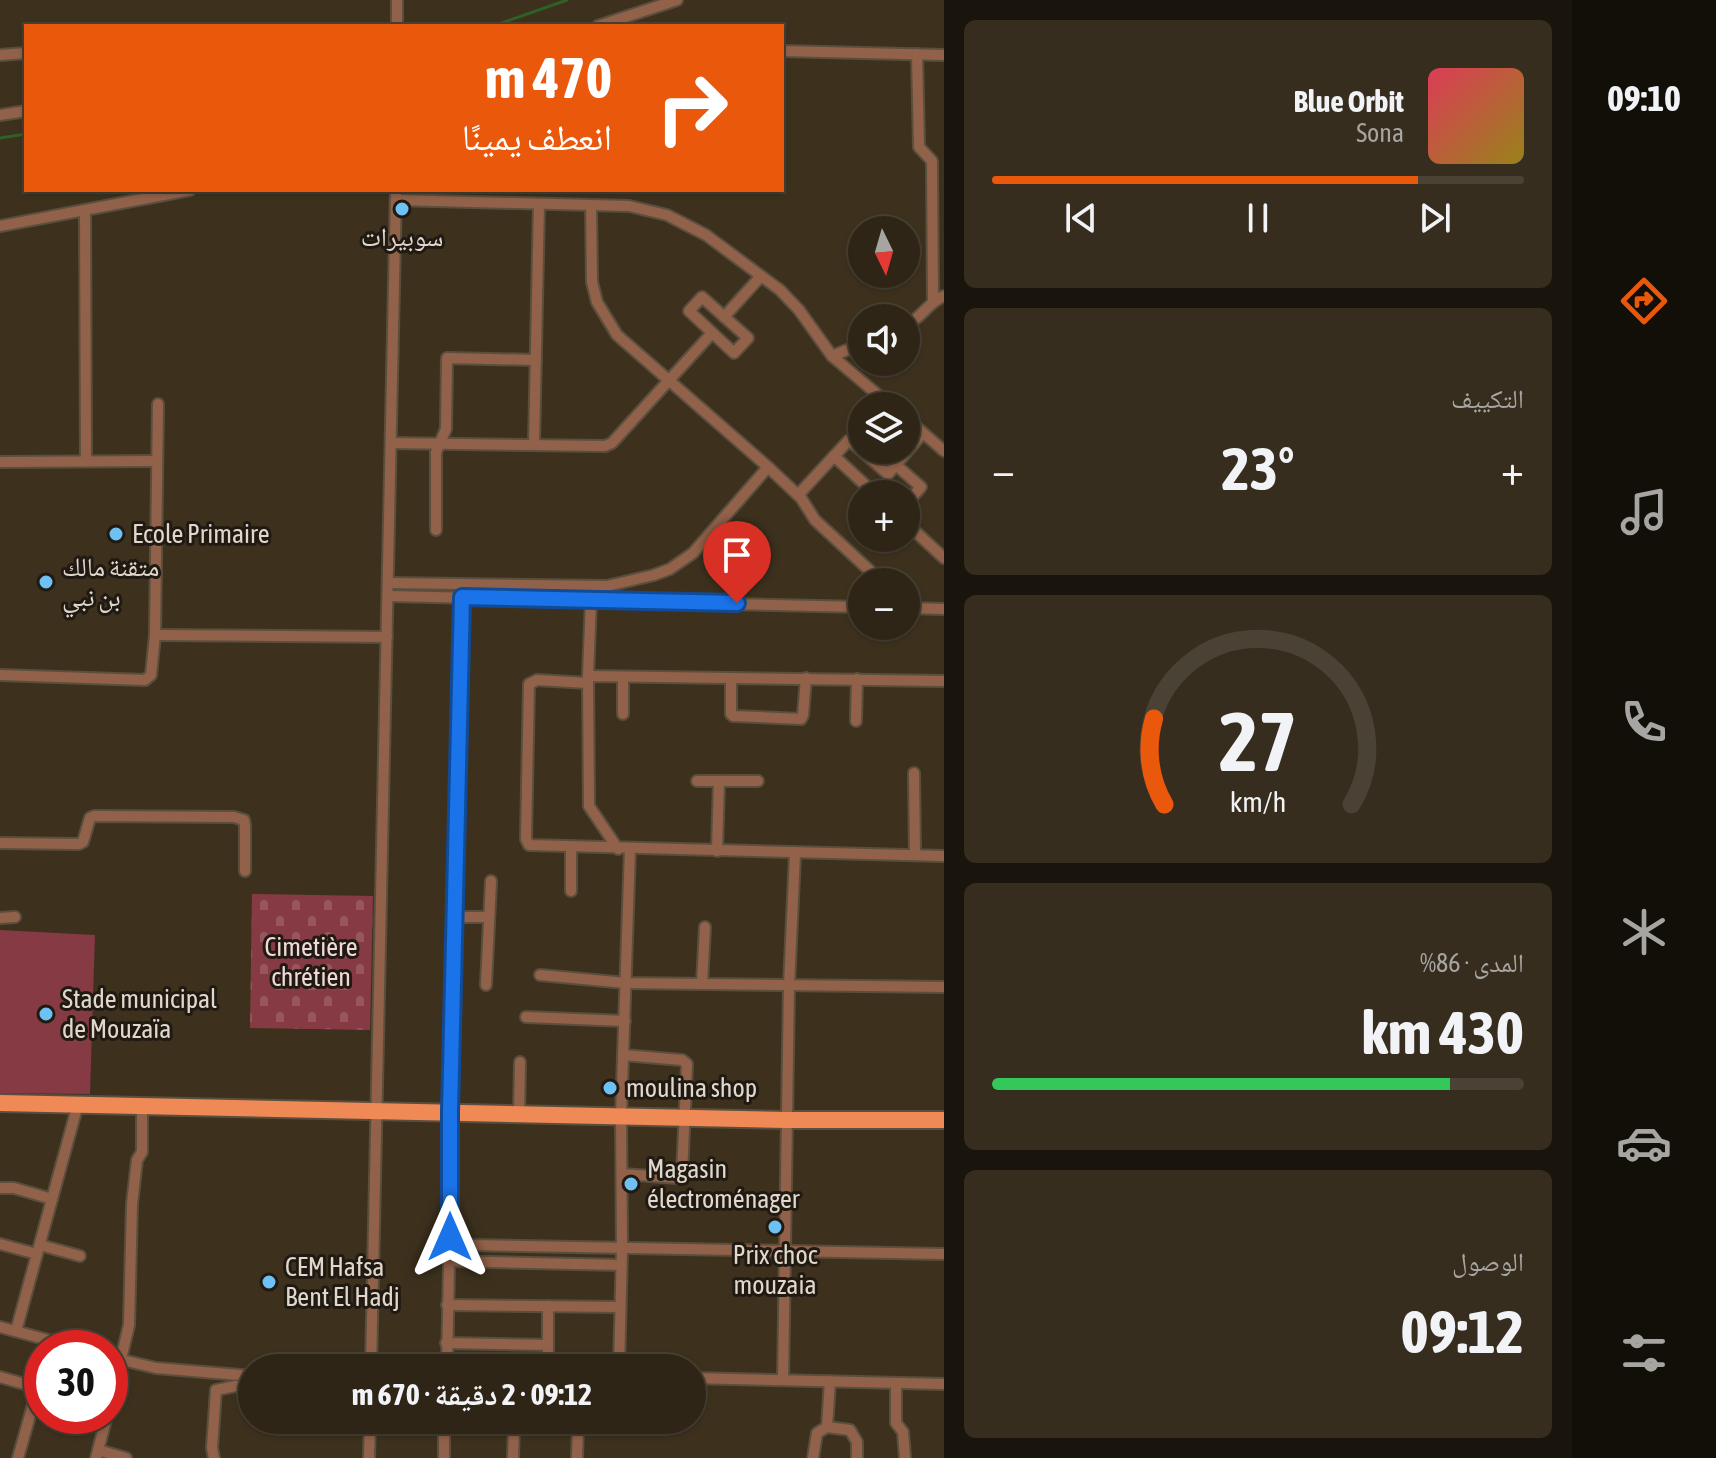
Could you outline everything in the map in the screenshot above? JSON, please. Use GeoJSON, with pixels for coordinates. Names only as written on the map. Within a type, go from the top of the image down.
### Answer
{"type":"FeatureCollection","features":[{"type":"Feature","properties":{"kind":"main road"},"geometry":{"type":"LineString","coordinates":[[0,1103],[786,1120],[944,1120]]}},
{"type":"Feature","properties":{"kind":"street"},"geometry":{"type":"LineString","coordinates":[[397,0],[397,24]]}},
{"type":"Feature","properties":{"kind":"street"},"geometry":{"type":"LineString","coordinates":[[604,24],[677,0]]}},
{"type":"Feature","properties":{"kind":"street"},"geometry":{"type":"LineString","coordinates":[[784,51],[944,55]]}},
{"type":"Feature","properties":{"kind":"street"},"geometry":{"type":"LineString","coordinates":[[0,55],[24,53]]}},
{"type":"Feature","properties":{"kind":"street"},"geometry":{"type":"LineString","coordinates":[[917,54],[919,142],[923,153],[932,161],[939,298],[920,316]]}},
{"type":"Feature","properties":{"kind":"street"},"geometry":{"type":"LineString","coordinates":[[0,115],[24,111]]}},
{"type":"Feature","properties":{"kind":"street"},"geometry":{"type":"LineString","coordinates":[[0,226],[180,192]]}},
{"type":"Feature","properties":{"kind":"street"},"geometry":{"type":"LineString","coordinates":[[371,1354],[396,195],[629,206],[667,215],[706,235],[761,276],[799,310],[832,356],[874,392]]}},
{"type":"Feature","properties":{"kind":"street"},"geometry":{"type":"LineString","coordinates":[[534,445],[539,204]]}},
{"type":"Feature","properties":{"kind":"street"},"geometry":{"type":"LineString","coordinates":[[591,205],[592,282],[597,302],[617,335],[768,467],[798,495],[815,520],[867,568]]}},
{"type":"Feature","properties":{"kind":"street"},"geometry":{"type":"LineString","coordinates":[[85,210],[86,461]]}},
{"type":"Feature","properties":{"kind":"street"},"geometry":{"type":"LineString","coordinates":[[724,317],[761,276]]}},
{"type":"Feature","properties":{"kind":"street"},"geometry":{"type":"LineString","coordinates":[[702,297],[724,317],[748,338],[734,353],[689,311],[702,297]]}},
{"type":"Feature","properties":{"kind":"street"},"geometry":{"type":"LineString","coordinates":[[391,443],[597,447],[612,443],[712,333]]}},
{"type":"Feature","properties":{"kind":"street"},"geometry":{"type":"LineString","coordinates":[[832,356],[848,350]]}},
{"type":"Feature","properties":{"kind":"street"},"geometry":{"type":"LineString","coordinates":[[436,530],[438,443],[446,429],[447,358],[536,360]]}},
{"type":"Feature","properties":{"kind":"street"},"geometry":{"type":"LineString","coordinates":[[0,675],[145,680],[151,675],[155,635],[158,404]]}},
{"type":"Feature","properties":{"kind":"street"},"geometry":{"type":"LineString","coordinates":[[920,430],[944,451]]}},
{"type":"Feature","properties":{"kind":"street"},"geometry":{"type":"LineString","coordinates":[[798,495],[849,440],[888,474],[923,433]]}},
{"type":"Feature","properties":{"kind":"street"},"geometry":{"type":"LineString","coordinates":[[834,456],[860,480]]}},
{"type":"Feature","properties":{"kind":"street"},"geometry":{"type":"LineString","coordinates":[[0,462],[157,461]]}},
{"type":"Feature","properties":{"kind":"street"},"geometry":{"type":"LineString","coordinates":[[896,465],[913,480]]}},
{"type":"Feature","properties":{"kind":"street"},"geometry":{"type":"LineString","coordinates":[[388,583],[595,586],[654,575],[682,562],[693,553],[768,467]]}},
{"type":"Feature","properties":{"kind":"street"},"geometry":{"type":"LineString","coordinates":[[920,536],[944,558]]}},
{"type":"Feature","properties":{"kind":"street"},"geometry":{"type":"LineString","coordinates":[[388,596],[848,607]]}},
{"type":"Feature","properties":{"kind":"street"},"geometry":{"type":"LineString","coordinates":[[446,1354],[462,597]]}},
{"type":"Feature","properties":{"kind":"street"},"geometry":{"type":"LineString","coordinates":[[591,600],[589,806],[618,849]]}},
{"type":"Feature","properties":{"kind":"street"},"geometry":{"type":"LineString","coordinates":[[920,608],[944,609]]}},
{"type":"Feature","properties":{"kind":"street"},"geometry":{"type":"LineString","coordinates":[[155,635],[387,637]]}},
{"type":"Feature","properties":{"kind":"street"},"geometry":{"type":"LineString","coordinates":[[623,677],[623,714]]}},
{"type":"Feature","properties":{"kind":"street"},"geometry":{"type":"LineString","coordinates":[[944,681],[623,677],[537,680],[529,684],[526,839],[532,846],[944,856]]}},
{"type":"Feature","properties":{"kind":"street"},"geometry":{"type":"LineString","coordinates":[[731,678],[733,716],[801,719],[806,678]]}},
{"type":"Feature","properties":{"kind":"street"},"geometry":{"type":"LineString","coordinates":[[856,721],[857,679]]}},
{"type":"Feature","properties":{"kind":"street"},"geometry":{"type":"LineString","coordinates":[[914,773],[915,855]]}},
{"type":"Feature","properties":{"kind":"street"},"geometry":{"type":"LineString","coordinates":[[697,781],[758,781]]}},
{"type":"Feature","properties":{"kind":"street"},"geometry":{"type":"LineString","coordinates":[[717,851],[719,781]]}},
{"type":"Feature","properties":{"kind":"street"},"geometry":{"type":"LineString","coordinates":[[0,843],[79,844],[83,842],[90,818],[94,816],[234,817],[244,820],[245,871]]}},
{"type":"Feature","properties":{"kind":"street"},"geometry":{"type":"LineString","coordinates":[[571,847],[571,891]]}},
{"type":"Feature","properties":{"kind":"street"},"geometry":{"type":"LineString","coordinates":[[619,1354],[621,1116],[630,849]]}},
{"type":"Feature","properties":{"kind":"street"},"geometry":{"type":"LineString","coordinates":[[783,1380],[789,986],[795,854]]}},
{"type":"Feature","properties":{"kind":"street"},"geometry":{"type":"LineString","coordinates":[[486,985],[491,881]]}},
{"type":"Feature","properties":{"kind":"street"},"geometry":{"type":"LineString","coordinates":[[0,918],[15,917]]}},
{"type":"Feature","properties":{"kind":"street"},"geometry":{"type":"LineString","coordinates":[[455,917],[489,917]]}},
{"type":"Feature","properties":{"kind":"street"},"geometry":{"type":"LineString","coordinates":[[702,984],[705,927]]}},
{"type":"Feature","properties":{"kind":"street"},"geometry":{"type":"LineString","coordinates":[[540,975],[626,983],[944,987]]}},
{"type":"Feature","properties":{"kind":"street"},"geometry":{"type":"LineString","coordinates":[[526,1017],[625,1021]]}},
{"type":"Feature","properties":{"kind":"street"},"geometry":{"type":"LineString","coordinates":[[622,1174],[678,1178],[682,1174],[687,1064],[682,1060],[623,1055]]}},
{"type":"Feature","properties":{"kind":"street"},"geometry":{"type":"LineString","coordinates":[[519,1114],[520,1062]]}},
{"type":"Feature","properties":{"kind":"street"},"geometry":{"type":"LineString","coordinates":[[16,1331],[78,1104]]}},
{"type":"Feature","properties":{"kind":"street"},"geometry":{"type":"LineString","coordinates":[[128,1331],[132,1204],[137,1160],[142,1152],[142,1105]]}},
{"type":"Feature","properties":{"kind":"street"},"geometry":{"type":"LineString","coordinates":[[0,1188],[14,1188],[52,1199]]}},
{"type":"Feature","properties":{"kind":"street"},"geometry":{"type":"LineString","coordinates":[[0,1244],[80,1256]]}},
{"type":"Feature","properties":{"kind":"street"},"geometry":{"type":"LineString","coordinates":[[469,1245],[944,1254]]}},
{"type":"Feature","properties":{"kind":"street"},"geometry":{"type":"LineString","coordinates":[[448,1261],[621,1265]]}},
{"type":"Feature","properties":{"kind":"street"},"geometry":{"type":"LineString","coordinates":[[447,1305],[620,1307]]}},
{"type":"Feature","properties":{"kind":"street"},"geometry":{"type":"LineString","coordinates":[[548,1306],[548,1354]]}},
{"type":"Feature","properties":{"kind":"street"},"geometry":{"type":"LineString","coordinates":[[0,1327],[24,1334]]}},
{"type":"Feature","properties":{"kind":"street"},"geometry":{"type":"LineString","coordinates":[[446,1343],[548,1345]]}},
{"type":"Feature","properties":{"kind":"street"},"geometry":{"type":"LineString","coordinates":[[128,1361],[156,1368],[238,1375]]}},
{"type":"Feature","properties":{"kind":"street"},"geometry":{"type":"LineString","coordinates":[[0,1377],[24,1384]]}},
{"type":"Feature","properties":{"kind":"street"},"geometry":{"type":"LineString","coordinates":[[706,1378],[944,1384]]}},
{"type":"Feature","properties":{"kind":"street"},"geometry":{"type":"LineString","coordinates":[[827,1427],[830,1381]]}},
{"type":"Feature","properties":{"kind":"street"},"geometry":{"type":"LineString","coordinates":[[896,1383],[896,1423],[903,1432],[905,1458]]}},
{"type":"Feature","properties":{"kind":"street"},"geometry":{"type":"LineString","coordinates":[[214,1458],[216,1390],[238,1386]]}},
{"type":"Feature","properties":{"kind":"street"},"geometry":{"type":"LineString","coordinates":[[813,1458],[817,1433],[827,1427],[850,1430],[857,1442],[857,1458]]}},
{"type":"Feature","properties":{"kind":"street"},"geometry":{"type":"LineString","coordinates":[[18,1458],[25,1434]]}},
{"type":"Feature","properties":{"kind":"street"},"geometry":{"type":"LineString","coordinates":[[102,1434],[97,1454],[126,1458]]}},
{"type":"Feature","properties":{"kind":"street"},"geometry":{"type":"LineString","coordinates":[[369,1458],[370,1434]]}},
{"type":"Feature","properties":{"kind":"street"},"geometry":{"type":"LineString","coordinates":[[444,1434],[444,1458]]}},
{"type":"Feature","properties":{"kind":"street"},"geometry":{"type":"LineString","coordinates":[[513,1458],[514,1434]]}},
{"type":"Feature","properties":{"kind":"street"},"geometry":{"type":"LineString","coordinates":[[577,1458],[579,1434]]}},
{"type":"Feature","properties":{"kind":"green space","name":"Cimetière chrétien"},"geometry":{"type":"Polygon","coordinates":[[[252,894],[373,896],[370,1030],[250,1028],[252,894]]]}},
{"type":"Feature","properties":{"kind":"green space","name":"Stade municipal de Mouzaïa"},"geometry":{"type":"Polygon","coordinates":[[[0,930],[95,935],[90,1094],[0,1093],[0,930]]]}},
{"type":"Feature","properties":{"kind":"waterway"},"geometry":{"type":"LineString","coordinates":[[499,24],[567,0]]}},
{"type":"Feature","properties":{"kind":"waterway"},"geometry":{"type":"LineString","coordinates":[[0,138],[24,134]]}},
{"type":"Feature","properties":{"kind":"place","name":"سوبيرات"},"geometry":{"type":"Point","coordinates":[402,209]}},
{"type":"Feature","properties":{"kind":"place","name":"Ecole Primaire"},"geometry":{"type":"Point","coordinates":[116,534]}},
{"type":"Feature","properties":{"kind":"place","name":"متقنة مالك بن نبي"},"geometry":{"type":"Point","coordinates":[46,582]}},
{"type":"Feature","properties":{"kind":"place","name":"Stade municipal de Mouzaïa"},"geometry":{"type":"Point","coordinates":[46,1014]}},
{"type":"Feature","properties":{"kind":"place","name":"moulina shop"},"geometry":{"type":"Point","coordinates":[610,1088]}},
{"type":"Feature","properties":{"kind":"place","name":"Magasin électroménager"},"geometry":{"type":"Point","coordinates":[631,1184]}},
{"type":"Feature","properties":{"kind":"place","name":"Prix choc mouzaia"},"geometry":{"type":"Point","coordinates":[775,1227]}},
{"type":"Feature","properties":{"kind":"place","name":"CEM Hafsa Bent El Hadj"},"geometry":{"type":"Point","coordinates":[269,1282]}},
{"type":"Feature","properties":{"kind":"route"},"geometry":{"type":"LineString","coordinates":[[450,1237],[462,597],[737,603]]}}]}
